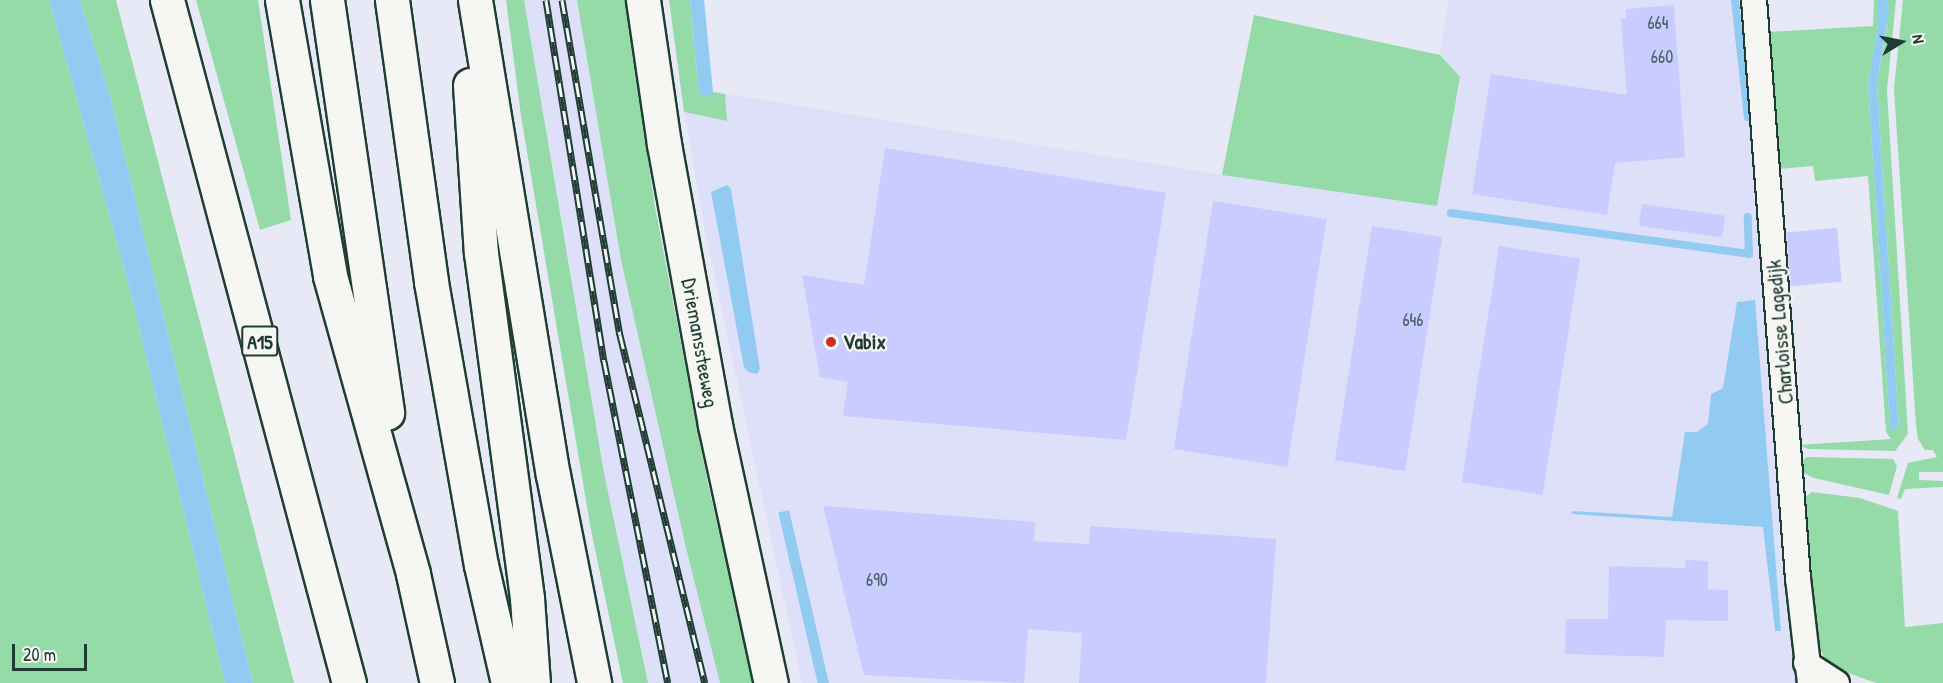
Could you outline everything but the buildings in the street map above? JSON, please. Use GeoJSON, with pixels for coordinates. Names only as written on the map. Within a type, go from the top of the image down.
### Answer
{"type":"FeatureCollection","features":[{"type":"Feature","properties":{"kind":"main road","name":"A15"},"geometry":{"type":"LineString","coordinates":[[167,0],[350,683]]}},
{"type":"Feature","properties":{"kind":"main road"},"geometry":{"type":"LineString","coordinates":[[282,0],[330,276],[413,574],[438,683]]}},
{"type":"Feature","properties":{"kind":"main road"},"geometry":{"type":"LineString","coordinates":[[327,0],[364,269],[413,574]]}},
{"type":"Feature","properties":{"kind":"main road"},"geometry":{"type":"LineString","coordinates":[[392,0],[431,282],[481,565],[507,683]]}},
{"type":"Feature","properties":{"kind":"main road"},"geometry":{"type":"LineString","coordinates":[[464,0],[481,253],[527,598],[533,683]]}},
{"type":"Feature","properties":{"kind":"main road"},"geometry":{"type":"LineString","coordinates":[[475,0],[554,475],[594,683]]}},
{"type":"Feature","properties":{"kind":"main road","name":"Driemanssteeweg"},"geometry":{"type":"LineString","coordinates":[[643,0],[666,156],[715,425],[771,683]]}},
{"type":"Feature","properties":{"kind":"street","name":"Charloisse Lagedijk"},"geometry":{"type":"LineString","coordinates":[[1754,0],[1808,673],[1837,683]]}},
{"type":"Feature","properties":{"kind":"shaded area"},"geometry":{"type":"Polygon","coordinates":[[[524,0],[577,0],[621,260],[686,548],[720,683],[648,683],[604,473],[524,0]]]}},
{"type":"Feature","properties":{"kind":"shaded area"},"geometry":{"type":"Polygon","coordinates":[[[1448,0],[1757,0],[1813,683],[802,683],[706,236],[684,112],[727,121],[725,94],[1222,175],[1254,15],[1440,55],[1448,0]]]}},
{"type":"Feature","properties":{"kind":"green space"},"geometry":{"type":"Polygon","coordinates":[[[0,0],[49,0],[129,286],[225,683],[0,683],[0,0]]]}},
{"type":"Feature","properties":{"kind":"green space"},"geometry":{"type":"Polygon","coordinates":[[[80,0],[116,0],[294,683],[253,683],[110,96],[80,0]]]}},
{"type":"Feature","properties":{"kind":"green space"},"geometry":{"type":"Polygon","coordinates":[[[196,0],[258,0],[291,220],[260,230],[196,0]]]}},
{"type":"Feature","properties":{"kind":"green space"},"geometry":{"type":"Polygon","coordinates":[[[506,0],[524,0],[604,473],[648,683],[623,683],[591,530],[521,116],[506,0]]]}},
{"type":"Feature","properties":{"kind":"green space"},"geometry":{"type":"Polygon","coordinates":[[[577,0],[625,0],[655,207],[708,484],[754,683],[720,683],[686,548],[621,260],[577,0]]]}},
{"type":"Feature","properties":{"kind":"green space"},"geometry":{"type":"Polygon","coordinates":[[[669,0],[690,0],[699,93],[709,97],[713,92],[725,94],[727,121],[684,112],[669,0]]]}},
{"type":"Feature","properties":{"kind":"green space"},"geometry":{"type":"Polygon","coordinates":[[[1874,0],[1878,0],[1878,26],[1868,83],[1890,428],[1899,428],[1877,83],[1887,28],[1888,0],[1896,0],[1887,90],[1908,434],[1895,451],[1808,449],[1799,445],[1891,439],[1886,432],[1868,176],[1815,181],[1813,166],[1779,169],[1768,32],[1873,26],[1874,0]]]}},
{"type":"Feature","properties":{"kind":"green space"},"geometry":{"type":"Polygon","coordinates":[[[1903,0],[1943,0],[1943,472],[1919,472],[1919,480],[1943,481],[1943,487],[1905,489],[1901,499],[1897,498],[1908,463],[1937,457],[1933,450],[1925,450],[1918,439],[1916,425],[1894,89],[1903,0]]]}},
{"type":"Feature","properties":{"kind":"green space"},"geometry":{"type":"Polygon","coordinates":[[[1254,15],[1440,55],[1460,77],[1437,206],[1222,175],[1254,15]]]}},
{"type":"Feature","properties":{"kind":"green space"},"geometry":{"type":"Polygon","coordinates":[[[1807,457],[1893,459],[1897,466],[1889,495],[1814,478],[1801,472],[1800,462],[1807,457]]]}},
{"type":"Feature","properties":{"kind":"green space"},"geometry":{"type":"Polygon","coordinates":[[[1812,492],[1860,498],[1898,511],[1905,627],[1943,623],[1943,683],[1876,683],[1840,670],[1826,661],[1815,639],[1803,499],[1812,492]]]}},
{"type":"Feature","properties":{"kind":"water"},"geometry":{"type":"Polygon","coordinates":[[[49,0],[80,0],[110,96],[253,683],[225,683],[129,286],[49,0]]]}},
{"type":"Feature","properties":{"kind":"water"},"geometry":{"type":"Polygon","coordinates":[[[690,0],[704,0],[713,92],[709,98],[699,93],[690,0]]]}},
{"type":"Feature","properties":{"kind":"water"},"geometry":{"type":"Polygon","coordinates":[[[1878,0],[1888,0],[1889,13],[1877,83],[1899,428],[1890,429],[1868,83],[1878,26],[1878,0]]]}},
{"type":"Feature","properties":{"kind":"water"},"geometry":{"type":"Polygon","coordinates":[[[727,185],[731,189],[760,369],[757,374],[748,372],[744,367],[711,192],[727,185]]]}},
{"type":"Feature","properties":{"kind":"water"},"geometry":{"type":"Polygon","coordinates":[[[1755,300],[1781,631],[1775,631],[1763,527],[1572,514],[1573,511],[1672,517],[1685,432],[1697,432],[1708,424],[1711,394],[1723,388],[1737,302],[1755,300]]]}},
{"type":"Feature","properties":{"kind":"water"},"geometry":{"type":"Polygon","coordinates":[[[789,510],[829,683],[818,683],[778,512],[789,510]]]}},
{"type":"Feature","properties":{"kind":"waterway"},"geometry":{"type":"LineString","coordinates":[[1735,0],[1748,117]]}},
{"type":"Feature","properties":{"kind":"waterway"},"geometry":{"type":"LineString","coordinates":[[1451,213],[1749,254],[1748,217]]}},
{"type":"Feature","properties":{"kind":"railway"},"geometry":{"type":"LineString","coordinates":[[546,0],[604,361],[668,683]]}},
{"type":"Feature","properties":{"kind":"railway"},"geometry":{"type":"LineString","coordinates":[[562,0],[620,335],[705,683]]}},
{"type":"Feature","properties":{"kind":"place","name":"Vabix"},"geometry":{"type":"Point","coordinates":[831,342]}}]}
